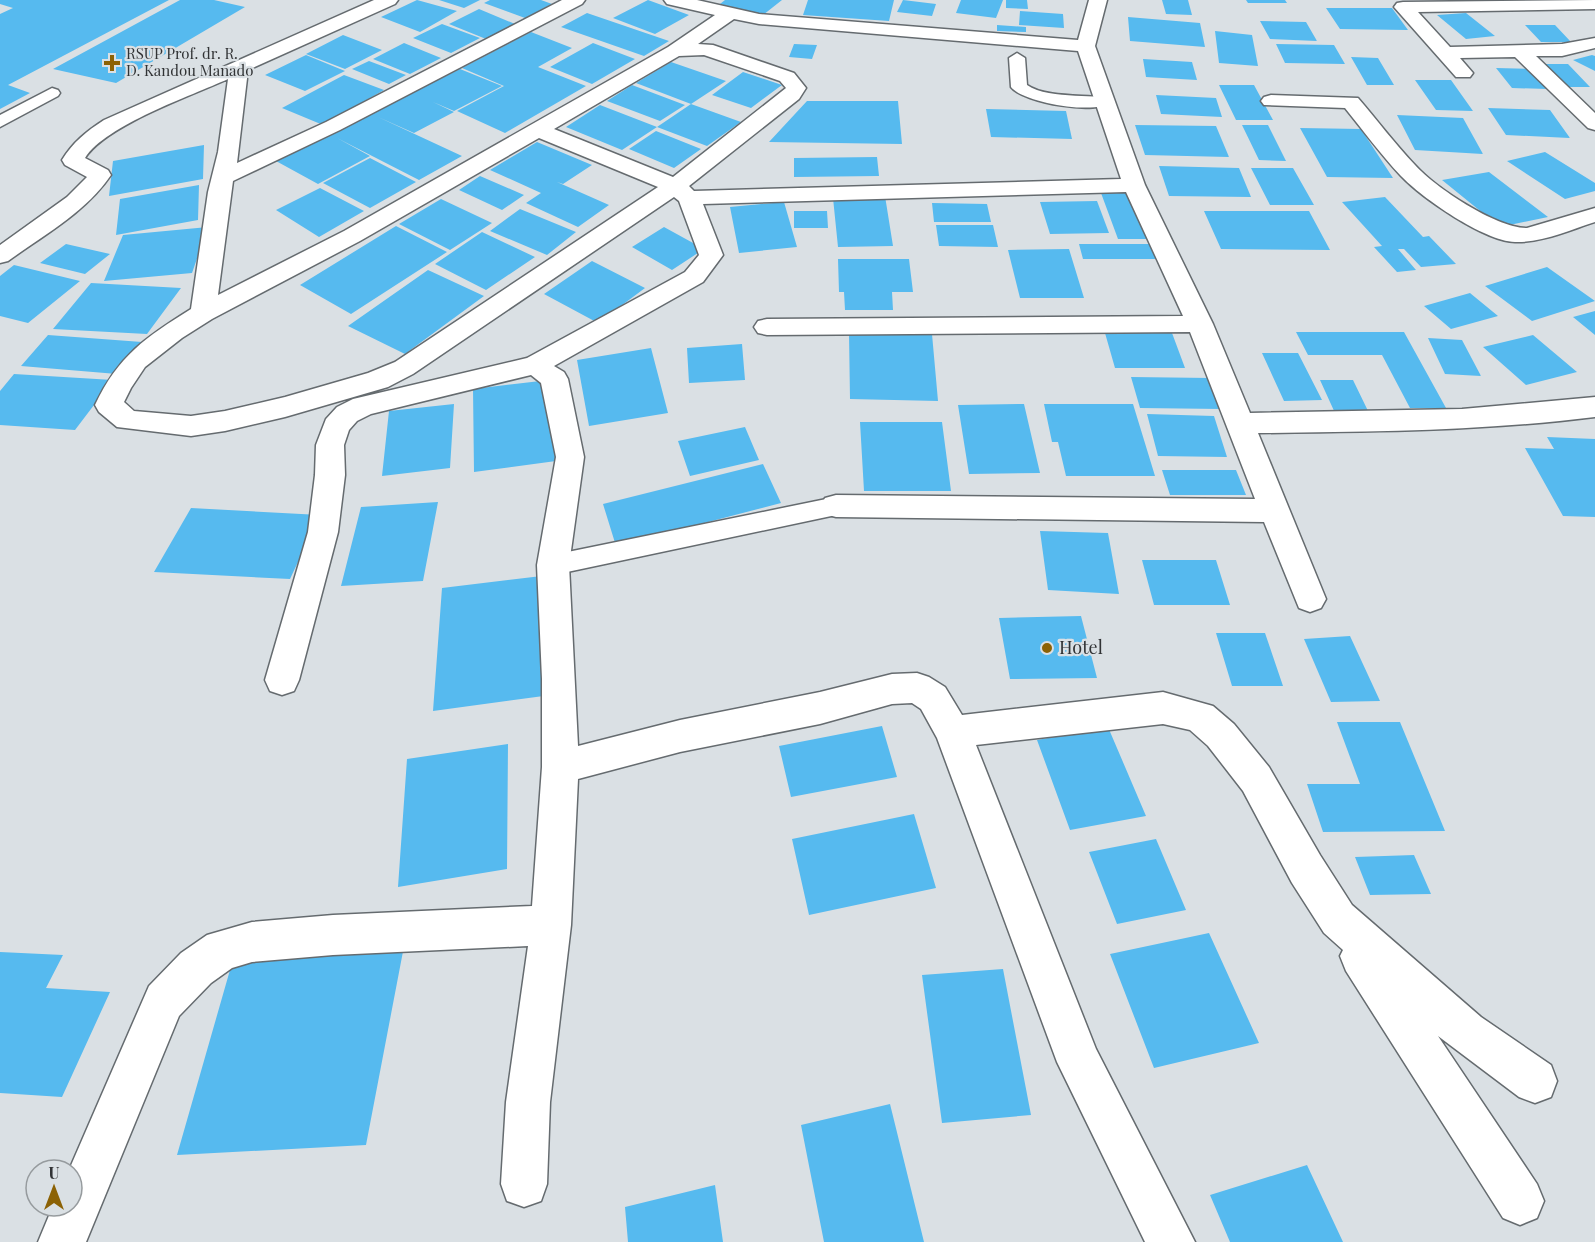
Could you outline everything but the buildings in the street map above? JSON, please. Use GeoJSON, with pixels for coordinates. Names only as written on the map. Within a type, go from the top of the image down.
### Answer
{"type":"FeatureCollection","features":[{"type":"Feature","properties":{"kind":"street"},"geometry":{"type":"LineString","coordinates":[[0,256],[88,190],[100,175],[73,160],[80,147],[111,124],[389,0]]}},
{"type":"Feature","properties":{"kind":"street"},"geometry":{"type":"LineString","coordinates":[[222,178],[333,126],[576,0]]}},
{"type":"Feature","properties":{"kind":"street"},"geometry":{"type":"LineString","coordinates":[[673,0],[730,14],[795,23],[1086,46]]}},
{"type":"Feature","properties":{"kind":"street"},"geometry":{"type":"LineString","coordinates":[[1098,0],[1086,46],[1104,101],[1134,185],[1200,324],[1310,599]]}},
{"type":"Feature","properties":{"kind":"street"},"geometry":{"type":"LineString","coordinates":[[1400,3],[1595,4]]}},
{"type":"Feature","properties":{"kind":"street"},"geometry":{"type":"LineString","coordinates":[[1400,3],[1463,73]]}},
{"type":"Feature","properties":{"kind":"street"},"geometry":{"type":"LineString","coordinates":[[675,51],[705,49],[787,77],[796,88],[792,95],[682,192],[404,368],[378,380],[225,421],[191,426],[127,420],[110,405],[119,380],[136,360],[159,341],[203,313],[352,236],[539,130],[675,51],[730,14]]}},
{"type":"Feature","properties":{"kind":"street"},"geometry":{"type":"LineString","coordinates":[[1446,53],[1568,50],[1593,43]]}},
{"type":"Feature","properties":{"kind":"street"},"geometry":{"type":"LineString","coordinates":[[1520,51],[1595,124]]}},
{"type":"Feature","properties":{"kind":"street"},"geometry":{"type":"LineString","coordinates":[[203,313],[222,178],[229,152],[239,67]]}},
{"type":"Feature","properties":{"kind":"street"},"geometry":{"type":"LineString","coordinates":[[1271,101],[1351,102],[1415,178],[1446,201],[1501,232],[1528,235],[1595,215]]}},
{"type":"Feature","properties":{"kind":"street"},"geometry":{"type":"LineString","coordinates":[[539,130],[682,192],[1134,185]]}},
{"type":"Feature","properties":{"kind":"street"},"geometry":{"type":"LineString","coordinates":[[282,680],[323,532],[330,475],[330,445],[336,426],[347,414],[363,406],[535,365],[694,277],[711,255],[682,192]]}},
{"type":"Feature","properties":{"kind":"street"},"geometry":{"type":"LineString","coordinates":[[767,327],[1200,324]]}},
{"type":"Feature","properties":{"kind":"street"},"geometry":{"type":"LineString","coordinates":[[524,1184],[528,1102],[551,925],[560,767],[559,678],[553,565],[570,457],[554,379],[535,365]]}},
{"type":"Feature","properties":{"kind":"street"},"geometry":{"type":"LineString","coordinates":[[1240,423],[1369,422],[1503,416],[1595,407]]}},
{"type":"Feature","properties":{"kind":"street"},"geometry":{"type":"LineString","coordinates":[[836,506],[1274,511]]}},
{"type":"Feature","properties":{"kind":"street"},"geometry":{"type":"LineString","coordinates":[[560,767],[680,736],[820,708],[892,689],[917,688],[933,698],[953,732],[1078,1062],[1171,1242]]}},
{"type":"Feature","properties":{"kind":"street"},"geometry":{"type":"LineString","coordinates":[[953,732],[1163,708],[1200,717],[1221,735],[1256,779],[1306,869],[1520,1201]]}},
{"type":"Feature","properties":{"kind":"street"},"geometry":{"type":"LineString","coordinates":[[1338,919],[1466,1032],[1535,1081]]}},
{"type":"Feature","properties":{"kind":"street"},"geometry":{"type":"LineString","coordinates":[[62,1242],[164,1001],[196,968],[222,950],[252,942],[333,935],[551,925]]}},
{"type":"Feature","properties":{"kind":"lane"},"geometry":{"type":"LineString","coordinates":[[1017,58],[1019,87],[1032,96],[1049,99],[1104,101]]}},
{"type":"Feature","properties":{"kind":"lane"},"geometry":{"type":"LineString","coordinates":[[0,122],[52,93]]}},
{"type":"Feature","properties":{"kind":"lane"},"geometry":{"type":"LineString","coordinates":[[553,565],[836,506]]}},
{"type":"Feature","properties":{"kind":"place","name":"RSUP Prof. dr. R. D. Kandou Manado"},"geometry":{"type":"Point","coordinates":[112,63]}},
{"type":"Feature","properties":{"kind":"place","name":"Hotel"},"geometry":{"type":"Point","coordinates":[1047,648]}}]}
